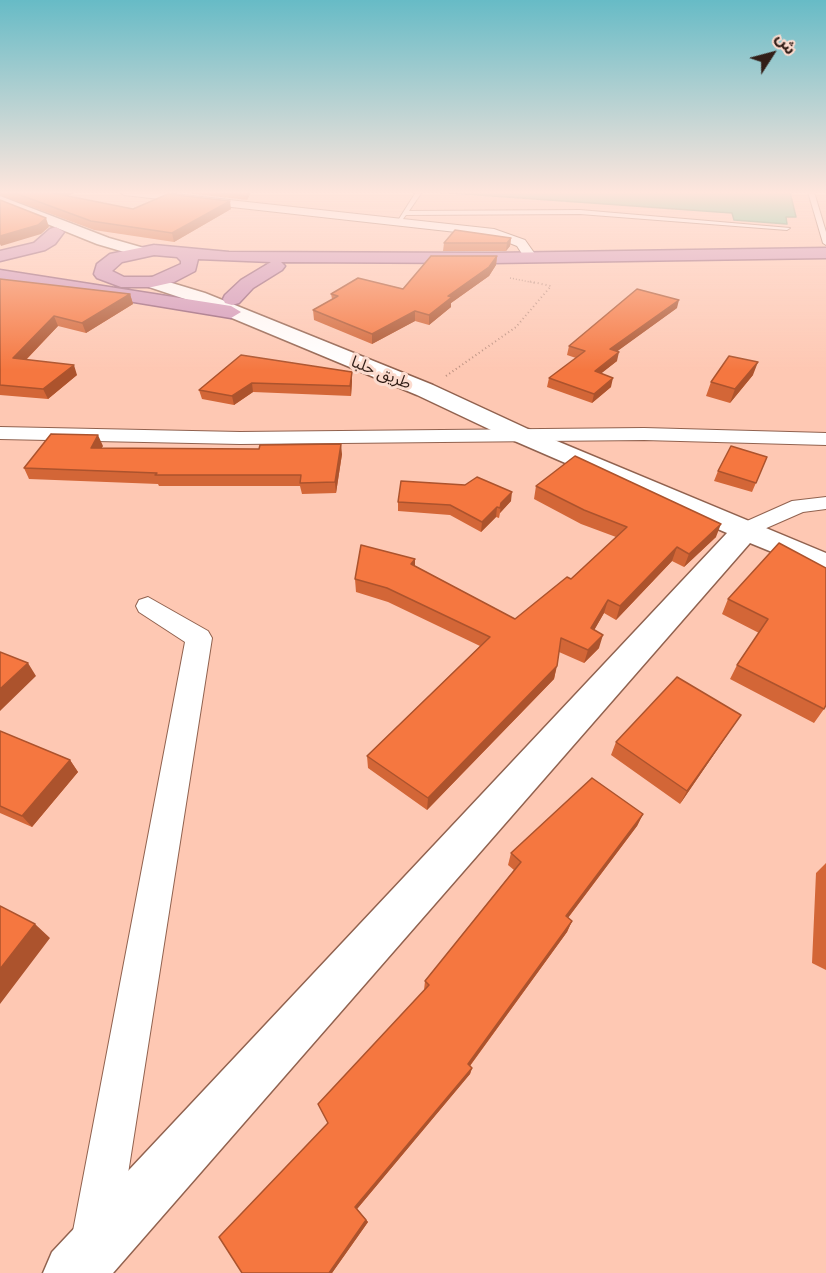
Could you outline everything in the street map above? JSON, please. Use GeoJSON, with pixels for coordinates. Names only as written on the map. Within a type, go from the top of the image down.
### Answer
{"type":"FeatureCollection","features":[{"type":"Feature","properties":{"kind":"highway"},"geometry":{"type":"LineString","coordinates":[[0,257],[22,251]]}},
{"type":"Feature","properties":{"kind":"highway"},"geometry":{"type":"LineString","coordinates":[[0,270],[109,264],[137,251]]}},
{"type":"Feature","properties":{"kind":"highway"},"geometry":{"type":"LineString","coordinates":[[157,251],[184,265],[276,266],[494,261],[531,257],[826,253]]}},
{"type":"Feature","properties":{"kind":"highway"},"geometry":{"type":"LineString","coordinates":[[0,257],[48,261]]}},
{"type":"Feature","properties":{"kind":"highway"},"geometry":{"type":"LineString","coordinates":[[109,264],[121,282],[152,282],[184,265],[229,257],[494,261],[826,261]]}},
{"type":"Feature","properties":{"kind":"highway"},"geometry":{"type":"LineString","coordinates":[[84,262],[109,264]]}},
{"type":"Feature","properties":{"kind":"highway"},"geometry":{"type":"LineString","coordinates":[[0,275],[232,306],[247,284],[276,266]]}},
{"type":"Feature","properties":{"kind":"main road"},"geometry":{"type":"LineString","coordinates":[[88,251],[109,264]]}},
{"type":"Feature","properties":{"kind":"main road","name":"طريق حلبا"},"geometry":{"type":"LineString","coordinates":[[184,265],[232,306]]}},
{"type":"Feature","properties":{"kind":"main road","name":"طريق حلبا"},"geometry":{"type":"LineString","coordinates":[[152,282],[232,306],[366,356],[400,373],[425,390],[519,434],[826,564]]}},
{"type":"Feature","properties":{"kind":"main road"},"geometry":{"type":"LineString","coordinates":[[83,1263],[746,530]]}},
{"type":"Feature","properties":{"kind":"street"},"geometry":{"type":"LineString","coordinates":[[527,251],[531,257]]}},
{"type":"Feature","properties":{"kind":"street"},"geometry":{"type":"LineString","coordinates":[[0,433],[240,438],[644,434],[826,439]]}},
{"type":"Feature","properties":{"kind":"street"},"geometry":{"type":"LineString","coordinates":[[746,530],[799,506],[826,503]]}},
{"type":"Feature","properties":{"kind":"street"},"geometry":{"type":"LineString","coordinates":[[83,1263],[200,638],[148,606]]}},
{"type":"Feature","properties":{"kind":"path"},"geometry":{"type":"LineString","coordinates":[[425,390],[516,327],[551,286],[498,276],[494,261]]}},
{"type":"Feature","properties":{"kind":"building"},"geometry":{"type":"Polygon","coordinates":[[[431,256],[497,256],[489,267],[448,296],[452,297],[429,315],[415,311],[372,334],[313,310],[338,296],[331,294],[358,278],[403,289],[431,256]]]}},
{"type":"Feature","properties":{"kind":"building"},"geometry":{"type":"Polygon","coordinates":[[[0,279],[130,294],[82,323],[54,316],[13,358],[74,365],[43,389],[0,385],[0,279]]]}},
{"type":"Feature","properties":{"kind":"building"},"geometry":{"type":"Polygon","coordinates":[[[637,289],[679,300],[610,349],[619,352],[595,371],[613,378],[594,394],[549,378],[585,351],[569,346],[637,289]]]}},
{"type":"Feature","properties":{"kind":"building"},"geometry":{"type":"Polygon","coordinates":[[[241,355],[352,372],[350,386],[252,383],[232,396],[199,390],[241,355]]]}},
{"type":"Feature","properties":{"kind":"building"},"geometry":{"type":"Polygon","coordinates":[[[729,356],[758,362],[735,389],[711,382],[729,356]]]}},
{"type":"Feature","properties":{"kind":"building"},"geometry":{"type":"Polygon","coordinates":[[[51,434],[98,435],[91,448],[259,449],[260,445],[341,444],[335,482],[300,483],[301,475],[155,475],[157,473],[24,468],[51,434]]]}},
{"type":"Feature","properties":{"kind":"building"},"geometry":{"type":"Polygon","coordinates":[[[731,446],[767,457],[756,483],[718,471],[731,446]]]}},
{"type":"Feature","properties":{"kind":"building"},"geometry":{"type":"Polygon","coordinates":[[[575,456],[721,524],[689,554],[677,547],[620,606],[608,600],[591,628],[603,635],[588,650],[561,638],[557,666],[428,798],[367,756],[490,637],[387,588],[355,579],[361,545],[415,559],[411,564],[515,619],[567,577],[571,579],[627,527],[584,510],[536,486],[575,456]]]}},
{"type":"Feature","properties":{"kind":"building"},"geometry":{"type":"Polygon","coordinates":[[[477,477],[512,492],[501,503],[500,508],[497,507],[482,522],[450,505],[398,502],[401,481],[465,485],[477,477]]]}},
{"type":"Feature","properties":{"kind":"building"},"geometry":{"type":"Polygon","coordinates":[[[779,543],[826,568],[826,705],[824,709],[737,665],[768,619],[728,599],[779,543]]]}},
{"type":"Feature","properties":{"kind":"building"},"geometry":{"type":"Polygon","coordinates":[[[0,652],[28,663],[0,689],[0,652]]]}},
{"type":"Feature","properties":{"kind":"building"},"geometry":{"type":"Polygon","coordinates":[[[677,677],[741,715],[687,791],[616,742],[677,677]]]}},
{"type":"Feature","properties":{"kind":"building"},"geometry":{"type":"Polygon","coordinates":[[[0,731],[70,760],[22,816],[0,806],[0,731]]]}},
{"type":"Feature","properties":{"kind":"building"},"geometry":{"type":"Polygon","coordinates":[[[592,778],[643,814],[566,916],[572,921],[468,1064],[472,1068],[355,1207],[366,1220],[329,1273],[242,1273],[219,1237],[328,1123],[318,1104],[429,985],[425,981],[521,862],[511,853],[592,778]]]}},
{"type":"Feature","properties":{"kind":"building"},"geometry":{"type":"Polygon","coordinates":[[[0,906],[35,924],[0,969],[0,906]]]}}]}
